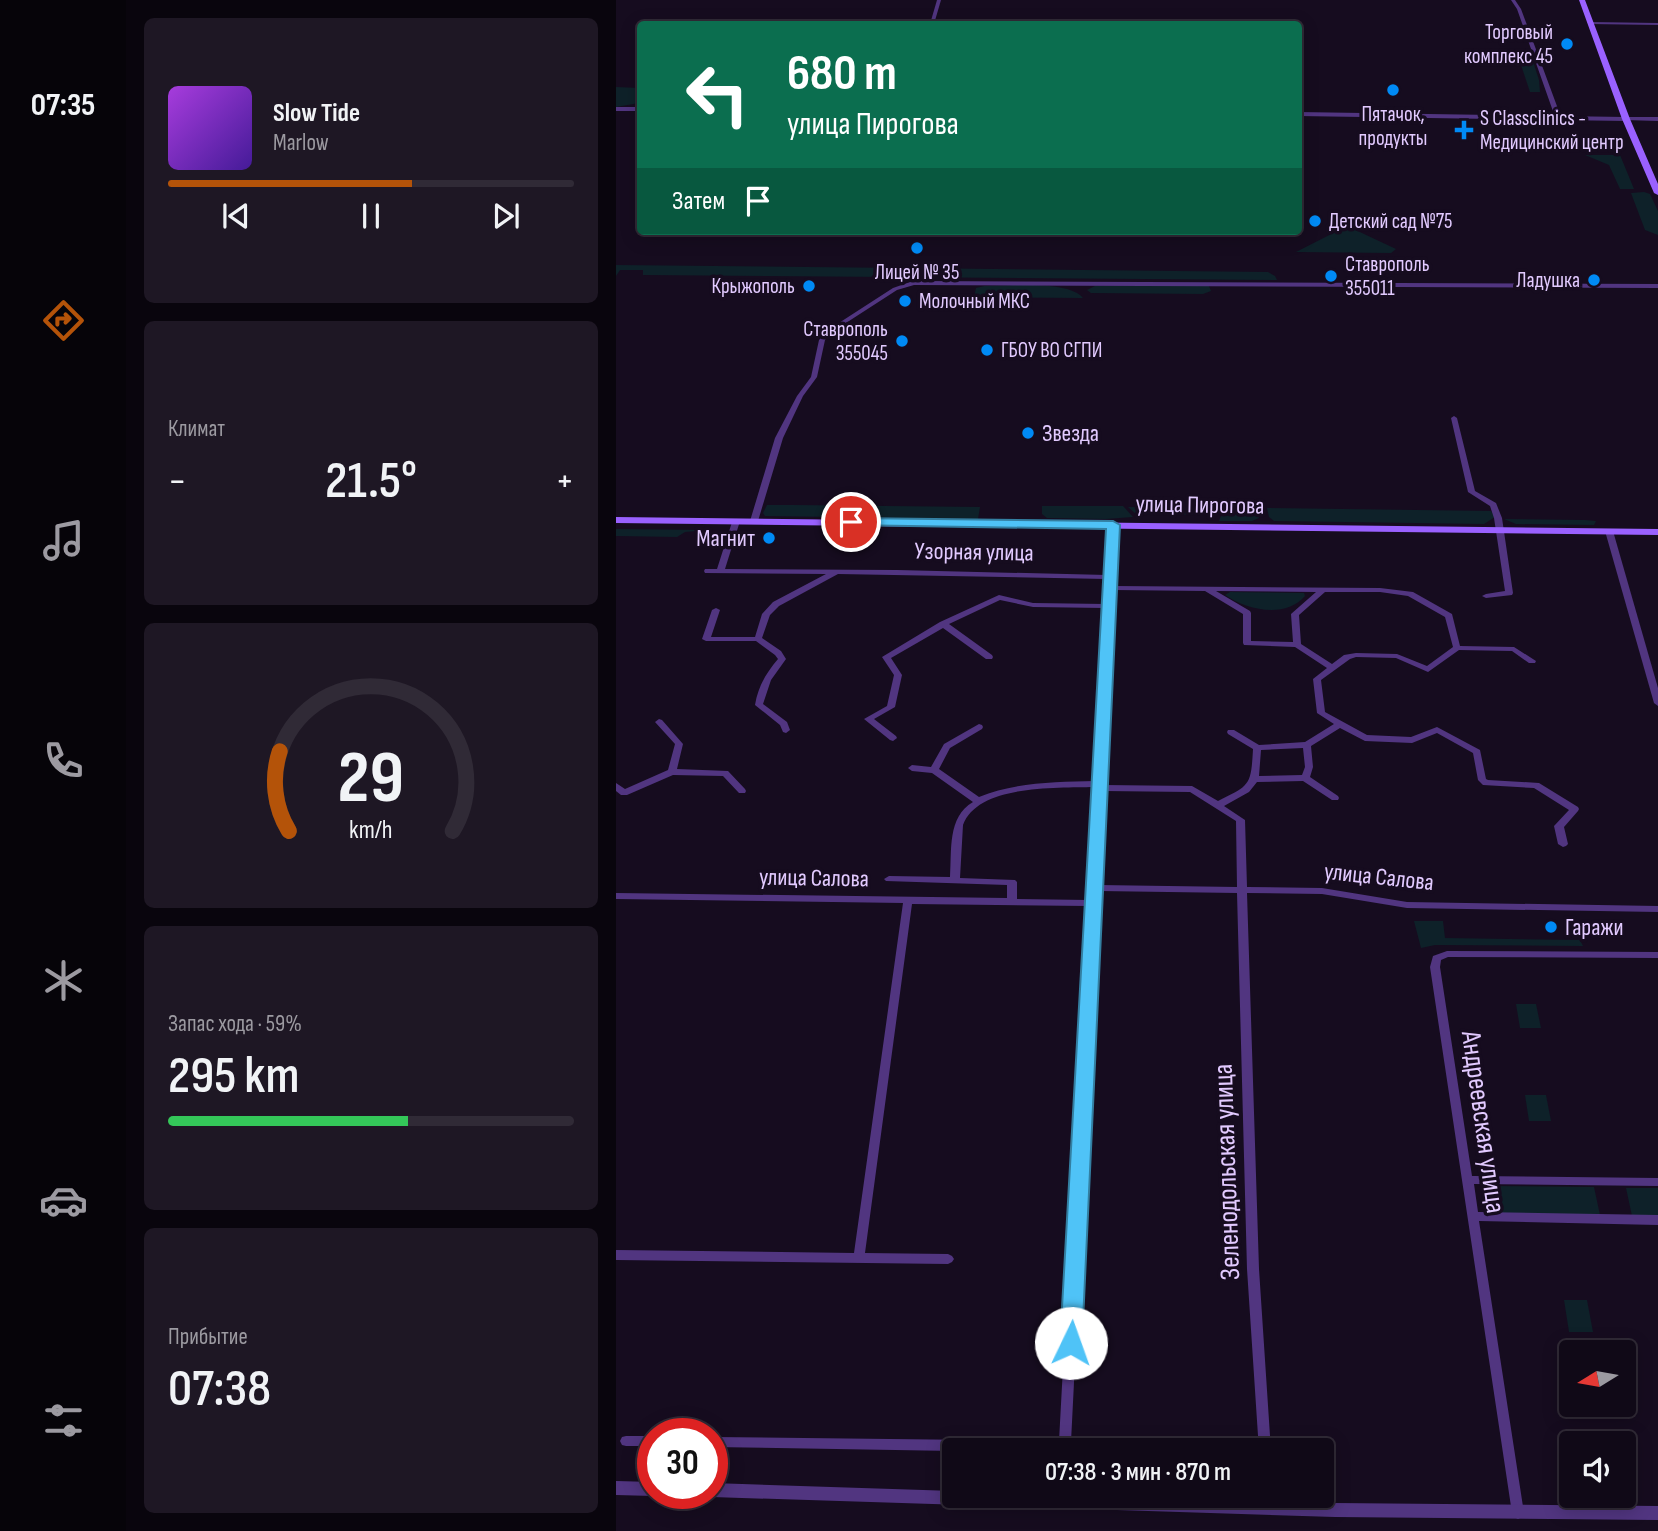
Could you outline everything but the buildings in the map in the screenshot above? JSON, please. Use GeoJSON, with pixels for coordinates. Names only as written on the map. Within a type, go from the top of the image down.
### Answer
{"type":"FeatureCollection","features":[{"type":"Feature","properties":{"kind":"main road"},"geometry":{"type":"LineString","coordinates":[[1583,0],[1626,118],[1658,193]]}},
{"type":"Feature","properties":{"kind":"main road","name":"улица Пирогова"},"geometry":{"type":"LineString","coordinates":[[616,520],[1658,532]]}},
{"type":"Feature","properties":{"kind":"street"},"geometry":{"type":"LineString","coordinates":[[933,21],[939,0]]}},
{"type":"Feature","properties":{"kind":"street"},"geometry":{"type":"LineString","coordinates":[[1513,0],[1519,9],[1558,117]]}},
{"type":"Feature","properties":{"kind":"street"},"geometry":{"type":"LineString","coordinates":[[1591,23],[1658,24]]}},
{"type":"Feature","properties":{"kind":"street"},"geometry":{"type":"LineString","coordinates":[[616,109],[637,109]]}},
{"type":"Feature","properties":{"kind":"street"},"geometry":{"type":"LineString","coordinates":[[1302,114],[1658,119]]}},
{"type":"Feature","properties":{"kind":"street"},"geometry":{"type":"LineString","coordinates":[[754,521],[779,438],[800,396],[814,377],[822,340],[830,331],[904,284],[1658,286]]}},
{"type":"Feature","properties":{"kind":"street"},"geometry":{"type":"LineString","coordinates":[[1454,418],[1472,492],[1493,505],[1498,518],[1510,593],[1486,596]]}},
{"type":"Feature","properties":{"kind":"street"},"geometry":{"type":"LineString","coordinates":[[720,571],[736,521]]}},
{"type":"Feature","properties":{"kind":"street"},"geometry":{"type":"LineString","coordinates":[[1066,1438],[1096,903],[1098,786],[1113,525]]}},
{"type":"Feature","properties":{"kind":"street"},"geometry":{"type":"LineString","coordinates":[[1609,531],[1658,703]]}},
{"type":"Feature","properties":{"kind":"street","name":"Узорная улица"},"geometry":{"type":"LineString","coordinates":[[708,571],[1110,577]]}},
{"type":"Feature","properties":{"kind":"street","name":"Узорная улица"},"geometry":{"type":"LineString","coordinates":[[758,639],[766,614],[776,604],[837,571]]}},
{"type":"Feature","properties":{"kind":"street"},"geometry":{"type":"LineString","coordinates":[[1109,588],[1380,590],[1410,594],[1449,616],[1457,649]]}},
{"type":"Feature","properties":{"kind":"street"},"geometry":{"type":"LineString","coordinates":[[1207,589],[1247,613],[1247,643],[1297,645],[1332,668]]}},
{"type":"Feature","properties":{"kind":"street"},"geometry":{"type":"LineString","coordinates":[[1297,645],[1295,614],[1324,590]]}},
{"type":"Feature","properties":{"kind":"street","name":"Узорная улица"},"geometry":{"type":"LineString","coordinates":[[893,738],[868,719],[891,707],[898,675],[886,657],[943,624],[999,597],[1032,605],[1108,606]]}},
{"type":"Feature","properties":{"kind":"street"},"geometry":{"type":"LineString","coordinates":[[716,610],[706,639],[758,639],[782,659],[770,671],[761,688],[759,705],[784,724],[786,730]]}},
{"type":"Feature","properties":{"kind":"street"},"geometry":{"type":"LineString","coordinates":[[943,624],[989,657]]}},
{"type":"Feature","properties":{"kind":"street"},"geometry":{"type":"LineString","coordinates":[[1532,661],[1514,649],[1457,649],[1428,669],[1397,656],[1356,655],[1348,657],[1317,679],[1321,713],[1365,738],[1412,740],[1437,730],[1477,752],[1482,780],[1486,783],[1536,785],[1575,809],[1559,827],[1563,844]]}},
{"type":"Feature","properties":{"kind":"street"},"geometry":{"type":"LineString","coordinates":[[659,723],[679,744],[672,772]]}},
{"type":"Feature","properties":{"kind":"street"},"geometry":{"type":"LineString","coordinates":[[1231,732],[1257,748],[1307,746],[1340,724]]}},
{"type":"Feature","properties":{"kind":"street"},"geometry":{"type":"LineString","coordinates":[[934,771],[947,746],[979,727]]}},
{"type":"Feature","properties":{"kind":"street"},"geometry":{"type":"LineString","coordinates":[[1305,778],[1309,767],[1307,746]]}},
{"type":"Feature","properties":{"kind":"street"},"geometry":{"type":"LineString","coordinates":[[955,880],[960,820],[978,801],[1023,786],[1098,786],[1192,789],[1218,805],[1250,788],[1256,779],[1257,748]]}},
{"type":"Feature","properties":{"kind":"street"},"geometry":{"type":"LineString","coordinates":[[912,768],[934,771],[978,801]]}},
{"type":"Feature","properties":{"kind":"street"},"geometry":{"type":"LineString","coordinates":[[616,786],[624,793],[672,772],[725,773],[742,792]]}},
{"type":"Feature","properties":{"kind":"street"},"geometry":{"type":"LineString","coordinates":[[1256,779],[1305,778],[1335,798]]}},
{"type":"Feature","properties":{"kind":"street","name":"Зеленодольская улица"},"geometry":{"type":"LineString","coordinates":[[1218,805],[1240,820],[1254,1269],[1264,1438]]}},
{"type":"Feature","properties":{"kind":"street"},"geometry":{"type":"LineString","coordinates":[[889,879],[1012,882],[1012,902]]}},
{"type":"Feature","properties":{"kind":"street","name":"улица Салова"},"geometry":{"type":"LineString","coordinates":[[1096,888],[1322,891],[1407,905],[1658,909]]}},
{"type":"Feature","properties":{"kind":"street","name":"улица Салова"},"geometry":{"type":"LineString","coordinates":[[616,896],[1096,903]]}},
{"type":"Feature","properties":{"kind":"street"},"geometry":{"type":"LineString","coordinates":[[859,1257],[908,901]]}},
{"type":"Feature","properties":{"kind":"street","name":"Андреевская улица"},"geometry":{"type":"LineString","coordinates":[[1518,1513],[1434,967],[1436,958],[1447,954],[1658,955]]}},
{"type":"Feature","properties":{"kind":"street"},"geometry":{"type":"LineString","coordinates":[[1467,1180],[1658,1182]]}},
{"type":"Feature","properties":{"kind":"street"},"geometry":{"type":"LineString","coordinates":[[1472,1216],[1658,1220]]}},
{"type":"Feature","properties":{"kind":"street"},"geometry":{"type":"LineString","coordinates":[[616,1255],[948,1259]]}},
{"type":"Feature","properties":{"kind":"street"},"geometry":{"type":"LineString","coordinates":[[626,1441],[637,1441]]}},
{"type":"Feature","properties":{"kind":"street"},"geometry":{"type":"LineString","coordinates":[[728,1442],[942,1447]]}},
{"type":"Feature","properties":{"kind":"street"},"geometry":{"type":"LineString","coordinates":[[616,1488],[637,1489]]}},
{"type":"Feature","properties":{"kind":"street"},"geometry":{"type":"LineString","coordinates":[[728,1490],[942,1495]]}},
{"type":"Feature","properties":{"kind":"street"},"geometry":{"type":"LineString","coordinates":[[1334,1505],[1518,1513],[1658,1513]]}},
{"type":"Feature","properties":{"kind":"shaded area"},"geometry":{"type":"Polygon","coordinates":[[[1531,55],[1540,92],[1530,92],[1518,56],[1531,55]]]}},
{"type":"Feature","properties":{"kind":"shaded area"},"geometry":{"type":"Polygon","coordinates":[[[616,87],[637,88],[637,103],[616,107],[616,87]]]}},
{"type":"Feature","properties":{"kind":"shaded area"},"geometry":{"type":"Polygon","coordinates":[[[1585,155],[1620,155],[1634,189],[1620,189],[1609,165],[1585,155]]]}},
{"type":"Feature","properties":{"kind":"shaded area"},"geometry":{"type":"Polygon","coordinates":[[[1631,193],[1650,194],[1658,211],[1658,235],[1645,230],[1631,193]]]}},
{"type":"Feature","properties":{"kind":"shaded area"},"geometry":{"type":"Polygon","coordinates":[[[1347,226],[1396,249],[1391,253],[1296,252],[1347,226]]]}},
{"type":"Feature","properties":{"kind":"shaded area"},"geometry":{"type":"Polygon","coordinates":[[[616,265],[1268,272],[1277,280],[643,275],[643,270],[620,270],[616,276],[616,265]]]}},
{"type":"Feature","properties":{"kind":"shaded area"},"geometry":{"type":"Polygon","coordinates":[[[1052,286],[1076,292],[1083,298],[974,297],[976,288],[1052,286]]]}},
{"type":"Feature","properties":{"kind":"shaded area"},"geometry":{"type":"Polygon","coordinates":[[[1095,286],[1209,286],[1211,291],[1203,294],[1091,293],[1087,290],[1095,286]]]}},
{"type":"Feature","properties":{"kind":"shaded area"},"geometry":{"type":"Polygon","coordinates":[[[767,505],[980,507],[978,519],[765,516],[763,513],[767,505]]]}},
{"type":"Feature","properties":{"kind":"shaded area"},"geometry":{"type":"Polygon","coordinates":[[[1042,506],[1123,506],[1133,517],[1047,518],[1042,514],[1042,506]]]}},
{"type":"Feature","properties":{"kind":"shaded area"},"geometry":{"type":"Polygon","coordinates":[[[1128,507],[1220,508],[1217,515],[1136,514],[1128,507]]]}},
{"type":"Feature","properties":{"kind":"shaded area"},"geometry":{"type":"Polygon","coordinates":[[[1224,508],[1258,508],[1259,518],[1252,521],[1219,521],[1224,508]]]}},
{"type":"Feature","properties":{"kind":"shaded area"},"geometry":{"type":"Polygon","coordinates":[[[1267,508],[1491,511],[1495,517],[1484,524],[1274,521],[1269,517],[1267,508]]]}},
{"type":"Feature","properties":{"kind":"shaded area"},"geometry":{"type":"Polygon","coordinates":[[[1504,519],[1596,521],[1594,525],[1516,524],[1504,519]]]}},
{"type":"Feature","properties":{"kind":"shaded area"},"geometry":{"type":"Polygon","coordinates":[[[616,529],[708,530],[685,532],[677,537],[616,536],[616,529]]]}},
{"type":"Feature","properties":{"kind":"shaded area"},"geometry":{"type":"Polygon","coordinates":[[[1230,592],[1304,593],[1305,596],[1287,608],[1266,610],[1244,605],[1225,595],[1230,592]]]}},
{"type":"Feature","properties":{"kind":"shaded area"},"geometry":{"type":"Polygon","coordinates":[[[1414,921],[1443,921],[1445,938],[1580,940],[1583,946],[1435,945],[1421,948],[1414,921]]]}},
{"type":"Feature","properties":{"kind":"shaded area"},"geometry":{"type":"Polygon","coordinates":[[[1516,1004],[1536,1004],[1541,1028],[1520,1028],[1516,1004]]]}},
{"type":"Feature","properties":{"kind":"shaded area"},"geometry":{"type":"Polygon","coordinates":[[[1525,1095],[1546,1095],[1551,1121],[1529,1121],[1525,1095]]]}},
{"type":"Feature","properties":{"kind":"shaded area"},"geometry":{"type":"Polygon","coordinates":[[[1488,1186],[1594,1187],[1600,1215],[1491,1213],[1488,1186]]]}},
{"type":"Feature","properties":{"kind":"shaded area"},"geometry":{"type":"Polygon","coordinates":[[[1626,1188],[1658,1188],[1658,1217],[1632,1216],[1626,1188]]]}},
{"type":"Feature","properties":{"kind":"shaded area"},"geometry":{"type":"Polygon","coordinates":[[[1564,1300],[1587,1300],[1593,1332],[1569,1332],[1564,1300]]]}},
{"type":"Feature","properties":{"kind":"place","name":"Торговый комплекс 45"},"geometry":{"type":"Point","coordinates":[1567,44]}},
{"type":"Feature","properties":{"kind":"place","name":"Пятачок, продукты"},"geometry":{"type":"Point","coordinates":[1393,90]}},
{"type":"Feature","properties":{"kind":"place","name":"S Classclinics - Медицинский центр"},"geometry":{"type":"Point","coordinates":[1464,130]}},
{"type":"Feature","properties":{"kind":"place","name":"Детский сад №75"},"geometry":{"type":"Point","coordinates":[1315,221]}},
{"type":"Feature","properties":{"kind":"place","name":"Лицей № 35"},"geometry":{"type":"Point","coordinates":[917,248]}},
{"type":"Feature","properties":{"kind":"place","name":"Ставрополь 355011"},"geometry":{"type":"Point","coordinates":[1331,276]}},
{"type":"Feature","properties":{"kind":"place","name":"Ладушка"},"geometry":{"type":"Point","coordinates":[1594,280]}},
{"type":"Feature","properties":{"kind":"place","name":"Крыжополь"},"geometry":{"type":"Point","coordinates":[809,286]}},
{"type":"Feature","properties":{"kind":"place","name":"Молочный МКС"},"geometry":{"type":"Point","coordinates":[905,301]}},
{"type":"Feature","properties":{"kind":"place","name":"Ставрополь 355045"},"geometry":{"type":"Point","coordinates":[902,341]}},
{"type":"Feature","properties":{"kind":"place","name":"ГБОУ ВО СГПИ"},"geometry":{"type":"Point","coordinates":[987,350]}},
{"type":"Feature","properties":{"kind":"place","name":"Звезда"},"geometry":{"type":"Point","coordinates":[1028,433]}},
{"type":"Feature","properties":{"kind":"place","name":"Магнит"},"geometry":{"type":"Point","coordinates":[769,538]}},
{"type":"Feature","properties":{"kind":"place","name":"Гаражи"},"geometry":{"type":"Point","coordinates":[1551,927]}},
{"type":"Feature","properties":{"kind":"route"},"geometry":{"type":"LineString","coordinates":[[851,522],[1113,525],[1098,784],[1096,903],[1071,1343]]}}]}
